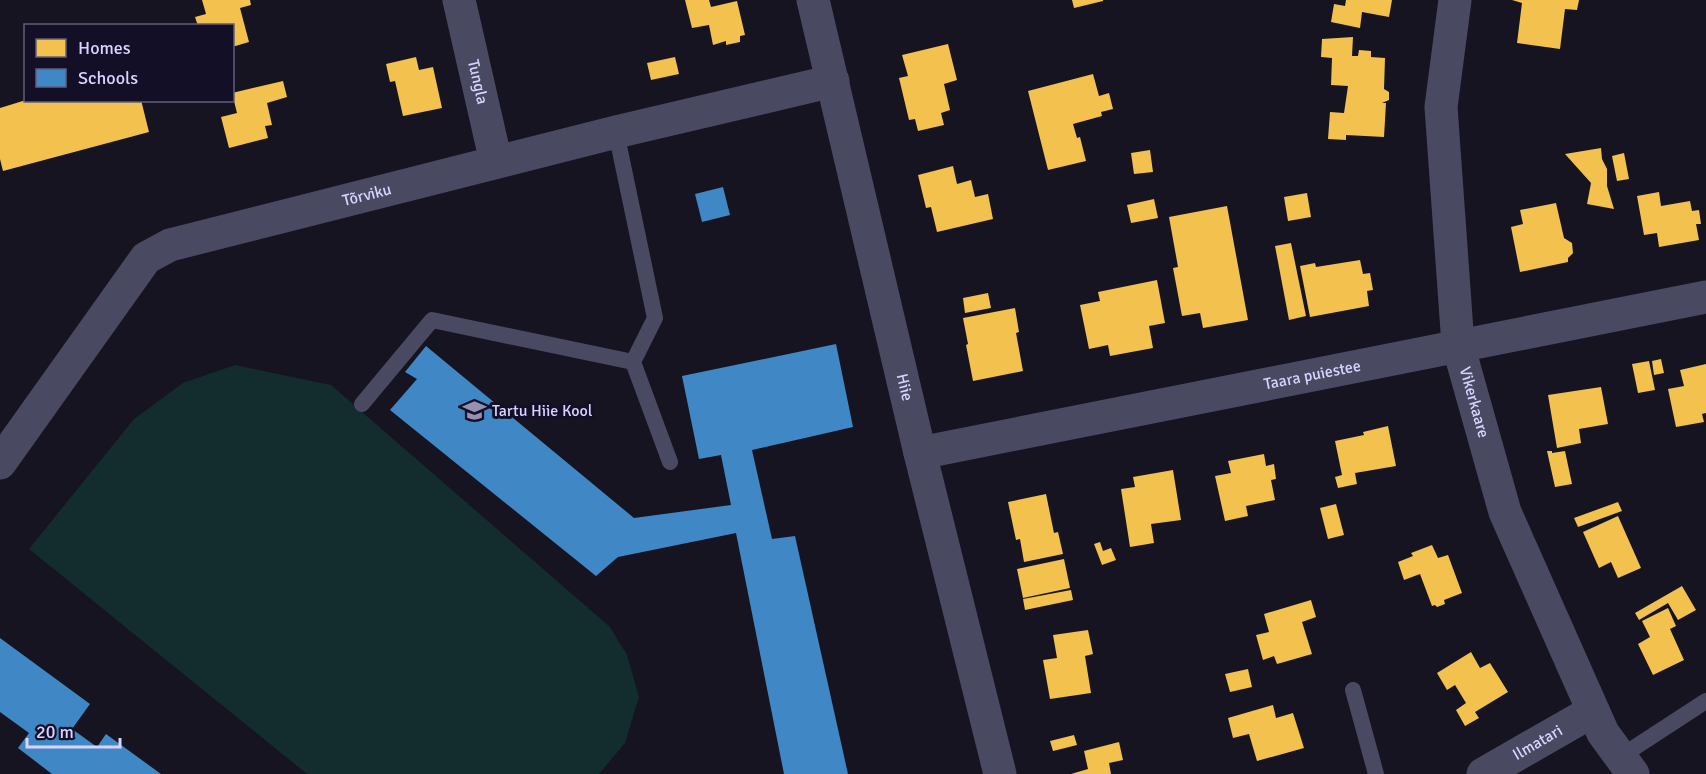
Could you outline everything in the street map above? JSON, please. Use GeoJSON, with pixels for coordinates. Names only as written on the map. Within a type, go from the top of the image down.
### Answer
{"type":"FeatureCollection","features":[{"type":"Feature","properties":{"kind":"street","name":"Tungla"},"geometry":{"type":"LineString","coordinates":[[459,0],[496,162]]}},
{"type":"Feature","properties":{"kind":"street","name":"Hiie"},"geometry":{"type":"LineString","coordinates":[[813,0],[920,453],[1000,774]]}},
{"type":"Feature","properties":{"kind":"street","name":"Vikerkaare"},"geometry":{"type":"LineString","coordinates":[[1455,0],[1441,107],[1458,345],[1505,512],[1603,733],[1626,765]]}},
{"type":"Feature","properties":{"kind":"street","name":"Tõrviku"},"geometry":{"type":"LineString","coordinates":[[0,463],[146,258],[170,245],[616,132],[833,81]]}},
{"type":"Feature","properties":{"kind":"street","name":"Taara puiestee"},"geometry":{"type":"LineString","coordinates":[[920,453],[1706,297]]}},
{"type":"Feature","properties":{"kind":"street","name":"Ilmatari"},"geometry":{"type":"LineString","coordinates":[[1483,774],[1593,711]]}},
{"type":"Feature","properties":{"kind":"lane"},"geometry":{"type":"LineString","coordinates":[[616,132],[655,318],[633,362],[670,462]]}},
{"type":"Feature","properties":{"kind":"lane"},"geometry":{"type":"LineString","coordinates":[[362,404],[432,320],[633,362]]}},
{"type":"Feature","properties":{"kind":"lane"},"geometry":{"type":"LineString","coordinates":[[1353,690],[1376,774]]}},
{"type":"Feature","properties":{"kind":"lane"},"geometry":{"type":"LineString","coordinates":[[1626,765],[1706,701]]}},
{"type":"Feature","properties":{"kind":"green space"},"geometry":{"type":"Polygon","coordinates":[[[235,365],[331,385],[610,627],[627,655],[639,697],[625,743],[599,774],[307,774],[29,549],[134,419],[183,383],[235,365]]]}},
{"type":"Feature","properties":{"kind":"building: Homes"},"geometry":{"type":"Polygon","coordinates":[[[202,0],[250,0],[251,5],[240,8],[249,42],[234,46],[234,24],[197,24],[195,17],[206,14],[202,0]]]}},
{"type":"Feature","properties":{"kind":"building: Homes"},"geometry":{"type":"Polygon","coordinates":[[[685,0],[709,0],[711,7],[737,1],[745,35],[740,36],[740,42],[726,45],[726,41],[713,45],[709,25],[692,28],[685,0]]]}},
{"type":"Feature","properties":{"kind":"building: Homes"},"geometry":{"type":"Polygon","coordinates":[[[1072,0],[1103,0],[1103,1],[1074,8],[1072,0]]]}},
{"type":"Feature","properties":{"kind":"building: Homes"},"geometry":{"type":"Polygon","coordinates":[[[1346,0],[1392,0],[1389,17],[1362,12],[1360,28],[1331,22],[1334,4],[1345,6],[1346,0]]]}},
{"type":"Feature","properties":{"kind":"building: Homes"},"geometry":{"type":"Polygon","coordinates":[[[1512,0],[1579,0],[1577,10],[1565,9],[1560,49],[1517,43],[1522,3],[1512,0]]]}},
{"type":"Feature","properties":{"kind":"building: Homes"},"geometry":{"type":"Polygon","coordinates":[[[1353,37],[1352,56],[1358,56],[1359,50],[1371,51],[1371,57],[1385,58],[1384,89],[1389,92],[1389,100],[1382,103],[1386,103],[1384,137],[1346,135],[1346,140],[1328,139],[1330,112],[1344,113],[1348,86],[1331,85],[1332,58],[1321,57],[1322,39],[1353,37]]]}},
{"type":"Feature","properties":{"kind":"building: Homes"},"geometry":{"type":"Polygon","coordinates":[[[948,44],[957,80],[944,84],[950,110],[941,113],[944,125],[918,131],[915,119],[909,120],[899,78],[908,76],[902,55],[948,44]]]}},
{"type":"Feature","properties":{"kind":"building: Homes"},"geometry":{"type":"Polygon","coordinates":[[[416,57],[419,70],[433,67],[442,108],[403,116],[395,81],[390,82],[386,64],[416,57]]]}},
{"type":"Feature","properties":{"kind":"building: Homes"},"geometry":{"type":"Polygon","coordinates":[[[675,57],[679,74],[651,80],[647,63],[675,57]]]}},
{"type":"Feature","properties":{"kind":"building: Homes"},"geometry":{"type":"Polygon","coordinates":[[[1093,74],[1099,96],[1109,93],[1113,109],[1101,112],[1102,116],[1073,124],[1077,138],[1080,137],[1086,161],[1048,170],[1028,91],[1093,74]]]}},
{"type":"Feature","properties":{"kind":"building: Homes"},"geometry":{"type":"Polygon","coordinates":[[[283,81],[287,97],[267,103],[272,125],[265,126],[268,138],[229,148],[221,117],[237,113],[234,93],[283,81]]]}},
{"type":"Feature","properties":{"kind":"building: Homes"},"geometry":{"type":"Polygon","coordinates":[[[24,101],[142,102],[149,132],[3,171],[0,159],[0,108],[24,101]]]}},
{"type":"Feature","properties":{"kind":"building: Homes"},"geometry":{"type":"Polygon","coordinates":[[[1601,148],[1602,159],[1607,169],[1607,186],[1614,209],[1587,204],[1591,183],[1565,154],[1601,148]]]}},
{"type":"Feature","properties":{"kind":"building: Homes"},"geometry":{"type":"Polygon","coordinates":[[[1150,150],[1153,172],[1134,174],[1131,153],[1150,150]]]}},
{"type":"Feature","properties":{"kind":"building: Homes"},"geometry":{"type":"Polygon","coordinates":[[[1624,153],[1629,179],[1617,181],[1612,156],[1624,153]]]}},
{"type":"Feature","properties":{"kind":"building: Homes"},"geometry":{"type":"Polygon","coordinates":[[[953,166],[957,184],[971,180],[975,197],[988,194],[993,219],[937,232],[931,207],[926,208],[918,175],[953,166]]]}},
{"type":"Feature","properties":{"kind":"building: Homes"},"geometry":{"type":"Polygon","coordinates":[[[1659,192],[1661,206],[1690,201],[1692,211],[1699,210],[1701,224],[1696,224],[1699,240],[1659,247],[1657,233],[1644,235],[1637,196],[1659,192]]]}},
{"type":"Feature","properties":{"kind":"building: Homes"},"geometry":{"type":"Polygon","coordinates":[[[1307,193],[1311,217],[1288,221],[1284,197],[1307,193]]]}},
{"type":"Feature","properties":{"kind":"building: Homes"},"geometry":{"type":"Polygon","coordinates":[[[1154,199],[1158,218],[1131,223],[1127,205],[1154,199]]]}},
{"type":"Feature","properties":{"kind":"building: Homes"},"geometry":{"type":"Polygon","coordinates":[[[1556,203],[1564,238],[1572,243],[1573,253],[1568,258],[1568,262],[1520,272],[1511,227],[1523,224],[1520,210],[1556,203]]]}},
{"type":"Feature","properties":{"kind":"building: Homes"},"geometry":{"type":"Polygon","coordinates":[[[1227,206],[1248,320],[1203,328],[1200,313],[1182,316],[1173,268],[1178,267],[1169,217],[1227,206]]]}},
{"type":"Feature","properties":{"kind":"building: Homes"},"geometry":{"type":"Polygon","coordinates":[[[1291,243],[1306,316],[1289,320],[1275,246],[1291,243]]]}},
{"type":"Feature","properties":{"kind":"building: Homes"},"geometry":{"type":"Polygon","coordinates":[[[1360,260],[1363,274],[1370,273],[1373,290],[1367,291],[1369,306],[1310,317],[1300,266],[1315,263],[1316,267],[1360,260]]]}},
{"type":"Feature","properties":{"kind":"building: Homes"},"geometry":{"type":"Polygon","coordinates":[[[1157,280],[1165,323],[1149,326],[1153,348],[1110,356],[1108,345],[1089,349],[1080,305],[1100,301],[1098,292],[1157,280]]]}},
{"type":"Feature","properties":{"kind":"building: Homes"},"geometry":{"type":"Polygon","coordinates":[[[988,293],[991,308],[965,313],[963,298],[988,293]]]}},
{"type":"Feature","properties":{"kind":"building: Homes"},"geometry":{"type":"Polygon","coordinates":[[[1015,308],[1019,332],[1016,333],[1023,371],[973,381],[963,318],[1015,308]]]}},
{"type":"Feature","properties":{"kind":"building: Homes"},"geometry":{"type":"Polygon","coordinates":[[[1661,359],[1664,373],[1654,375],[1652,361],[1661,359]]]}},
{"type":"Feature","properties":{"kind":"building: Homes"},"geometry":{"type":"Polygon","coordinates":[[[1649,361],[1655,390],[1638,393],[1632,364],[1649,361]]]}},
{"type":"Feature","properties":{"kind":"building: Homes"},"geometry":{"type":"Polygon","coordinates":[[[1706,364],[1706,413],[1702,414],[1704,422],[1676,427],[1668,389],[1684,386],[1680,370],[1706,364]]]}},
{"type":"Feature","properties":{"kind":"building: Homes"},"geometry":{"type":"Polygon","coordinates":[[[1601,387],[1608,424],[1579,429],[1581,443],[1557,448],[1548,395],[1601,387]]]}},
{"type":"Feature","properties":{"kind":"building: Homes"},"geometry":{"type":"Polygon","coordinates":[[[1388,426],[1396,466],[1355,473],[1357,484],[1338,488],[1335,477],[1342,475],[1335,441],[1364,435],[1363,432],[1388,426]]]}},
{"type":"Feature","properties":{"kind":"building: Homes"},"geometry":{"type":"Polygon","coordinates":[[[1547,451],[1552,451],[1552,453],[1565,451],[1572,484],[1555,487],[1547,451]]]}},
{"type":"Feature","properties":{"kind":"building: Homes"},"geometry":{"type":"Polygon","coordinates":[[[1264,454],[1266,466],[1274,464],[1276,479],[1271,480],[1275,500],[1246,506],[1248,516],[1225,521],[1215,476],[1231,473],[1228,461],[1264,454]]]}},
{"type":"Feature","properties":{"kind":"building: Homes"},"geometry":{"type":"Polygon","coordinates":[[[1173,470],[1181,520],[1151,524],[1154,543],[1130,547],[1121,489],[1135,487],[1133,477],[1173,470]]]}},
{"type":"Feature","properties":{"kind":"building: Homes"},"geometry":{"type":"Polygon","coordinates":[[[1046,494],[1054,533],[1058,532],[1063,554],[1024,562],[1020,539],[1016,540],[1008,502],[1046,494]]]}},
{"type":"Feature","properties":{"kind":"building: Homes"},"geometry":{"type":"Polygon","coordinates":[[[1618,502],[1622,511],[1578,527],[1574,518],[1618,502]]]}},
{"type":"Feature","properties":{"kind":"building: Homes"},"geometry":{"type":"Polygon","coordinates":[[[1336,504],[1344,535],[1328,539],[1320,508],[1336,504]]]}},
{"type":"Feature","properties":{"kind":"building: Homes"},"geometry":{"type":"Polygon","coordinates":[[[1618,516],[1641,568],[1618,578],[1611,562],[1599,568],[1583,532],[1618,516]]]}},
{"type":"Feature","properties":{"kind":"building: Homes"},"geometry":{"type":"Polygon","coordinates":[[[1100,542],[1103,551],[1111,548],[1116,560],[1102,565],[1094,544],[1100,542]]]}},
{"type":"Feature","properties":{"kind":"building: Homes"},"geometry":{"type":"Polygon","coordinates":[[[1432,545],[1438,558],[1448,555],[1462,593],[1444,600],[1445,604],[1437,607],[1432,606],[1420,574],[1404,580],[1398,562],[1413,556],[1411,553],[1432,545]]]}},
{"type":"Feature","properties":{"kind":"building: Homes"},"geometry":{"type":"Polygon","coordinates":[[[1064,559],[1070,588],[1023,598],[1017,569],[1064,559]]]}},
{"type":"Feature","properties":{"kind":"building: Homes"},"geometry":{"type":"Polygon","coordinates":[[[1682,586],[1696,610],[1678,620],[1668,603],[1639,620],[1635,613],[1682,586]]]}},
{"type":"Feature","properties":{"kind":"building: Homes"},"geometry":{"type":"Polygon","coordinates":[[[1071,590],[1073,600],[1025,610],[1023,599],[1071,590]]]}},
{"type":"Feature","properties":{"kind":"building: Homes"},"geometry":{"type":"Polygon","coordinates":[[[1311,600],[1316,617],[1302,622],[1312,654],[1277,664],[1274,656],[1263,660],[1256,635],[1269,632],[1264,614],[1311,600]]]}},
{"type":"Feature","properties":{"kind":"building: Homes"},"geometry":{"type":"Polygon","coordinates":[[[1668,608],[1676,626],[1670,629],[1684,660],[1653,675],[1638,644],[1650,637],[1642,621],[1668,608]]]}},
{"type":"Feature","properties":{"kind":"building: Homes"},"geometry":{"type":"Polygon","coordinates":[[[1088,630],[1093,654],[1085,656],[1091,693],[1050,699],[1043,660],[1057,658],[1053,635],[1088,630]]]}},
{"type":"Feature","properties":{"kind":"building: Homes"},"geometry":{"type":"Polygon","coordinates":[[[1471,652],[1480,668],[1490,663],[1508,692],[1475,712],[1479,718],[1465,726],[1456,710],[1466,703],[1455,685],[1447,690],[1437,673],[1471,652]]]}},
{"type":"Feature","properties":{"kind":"building: Homes"},"geometry":{"type":"Polygon","coordinates":[[[1248,669],[1252,687],[1230,692],[1225,674],[1248,669]]]}},
{"type":"Feature","properties":{"kind":"building: Homes"},"geometry":{"type":"Polygon","coordinates":[[[1273,705],[1276,718],[1293,713],[1304,748],[1257,761],[1249,734],[1233,738],[1228,718],[1273,705]]]}},
{"type":"Feature","properties":{"kind":"building: Homes"},"geometry":{"type":"Polygon","coordinates":[[[1074,735],[1077,745],[1053,751],[1050,741],[1074,735]]]}},
{"type":"Feature","properties":{"kind":"building: Homes"},"geometry":{"type":"Polygon","coordinates":[[[1119,742],[1123,760],[1109,763],[1111,774],[1071,774],[1088,769],[1084,751],[1119,742]]]}},
{"type":"Feature","properties":{"kind":"building: Schools"},"geometry":{"type":"Polygon","coordinates":[[[723,187],[730,215],[702,222],[695,194],[723,187]]]}},
{"type":"Feature","properties":{"kind":"building: Schools","name":"Tartu Hiie Kool"},"geometry":{"type":"Polygon","coordinates":[[[836,344],[853,427],[752,450],[772,539],[795,536],[848,774],[784,774],[736,533],[618,557],[596,576],[390,410],[417,379],[405,372],[426,346],[634,518],[731,505],[721,455],[699,459],[682,376],[836,344]]]}},
{"type":"Feature","properties":{"kind":"building: Schools"},"geometry":{"type":"Polygon","coordinates":[[[0,638],[90,704],[72,729],[97,747],[106,734],[161,774],[52,774],[18,748],[29,733],[0,712],[0,638]]]}},
{"type":"Feature","properties":{"kind":"place","name":"Tartu Hiie Kool"},"geometry":{"type":"Point","coordinates":[474,411]}}]}
